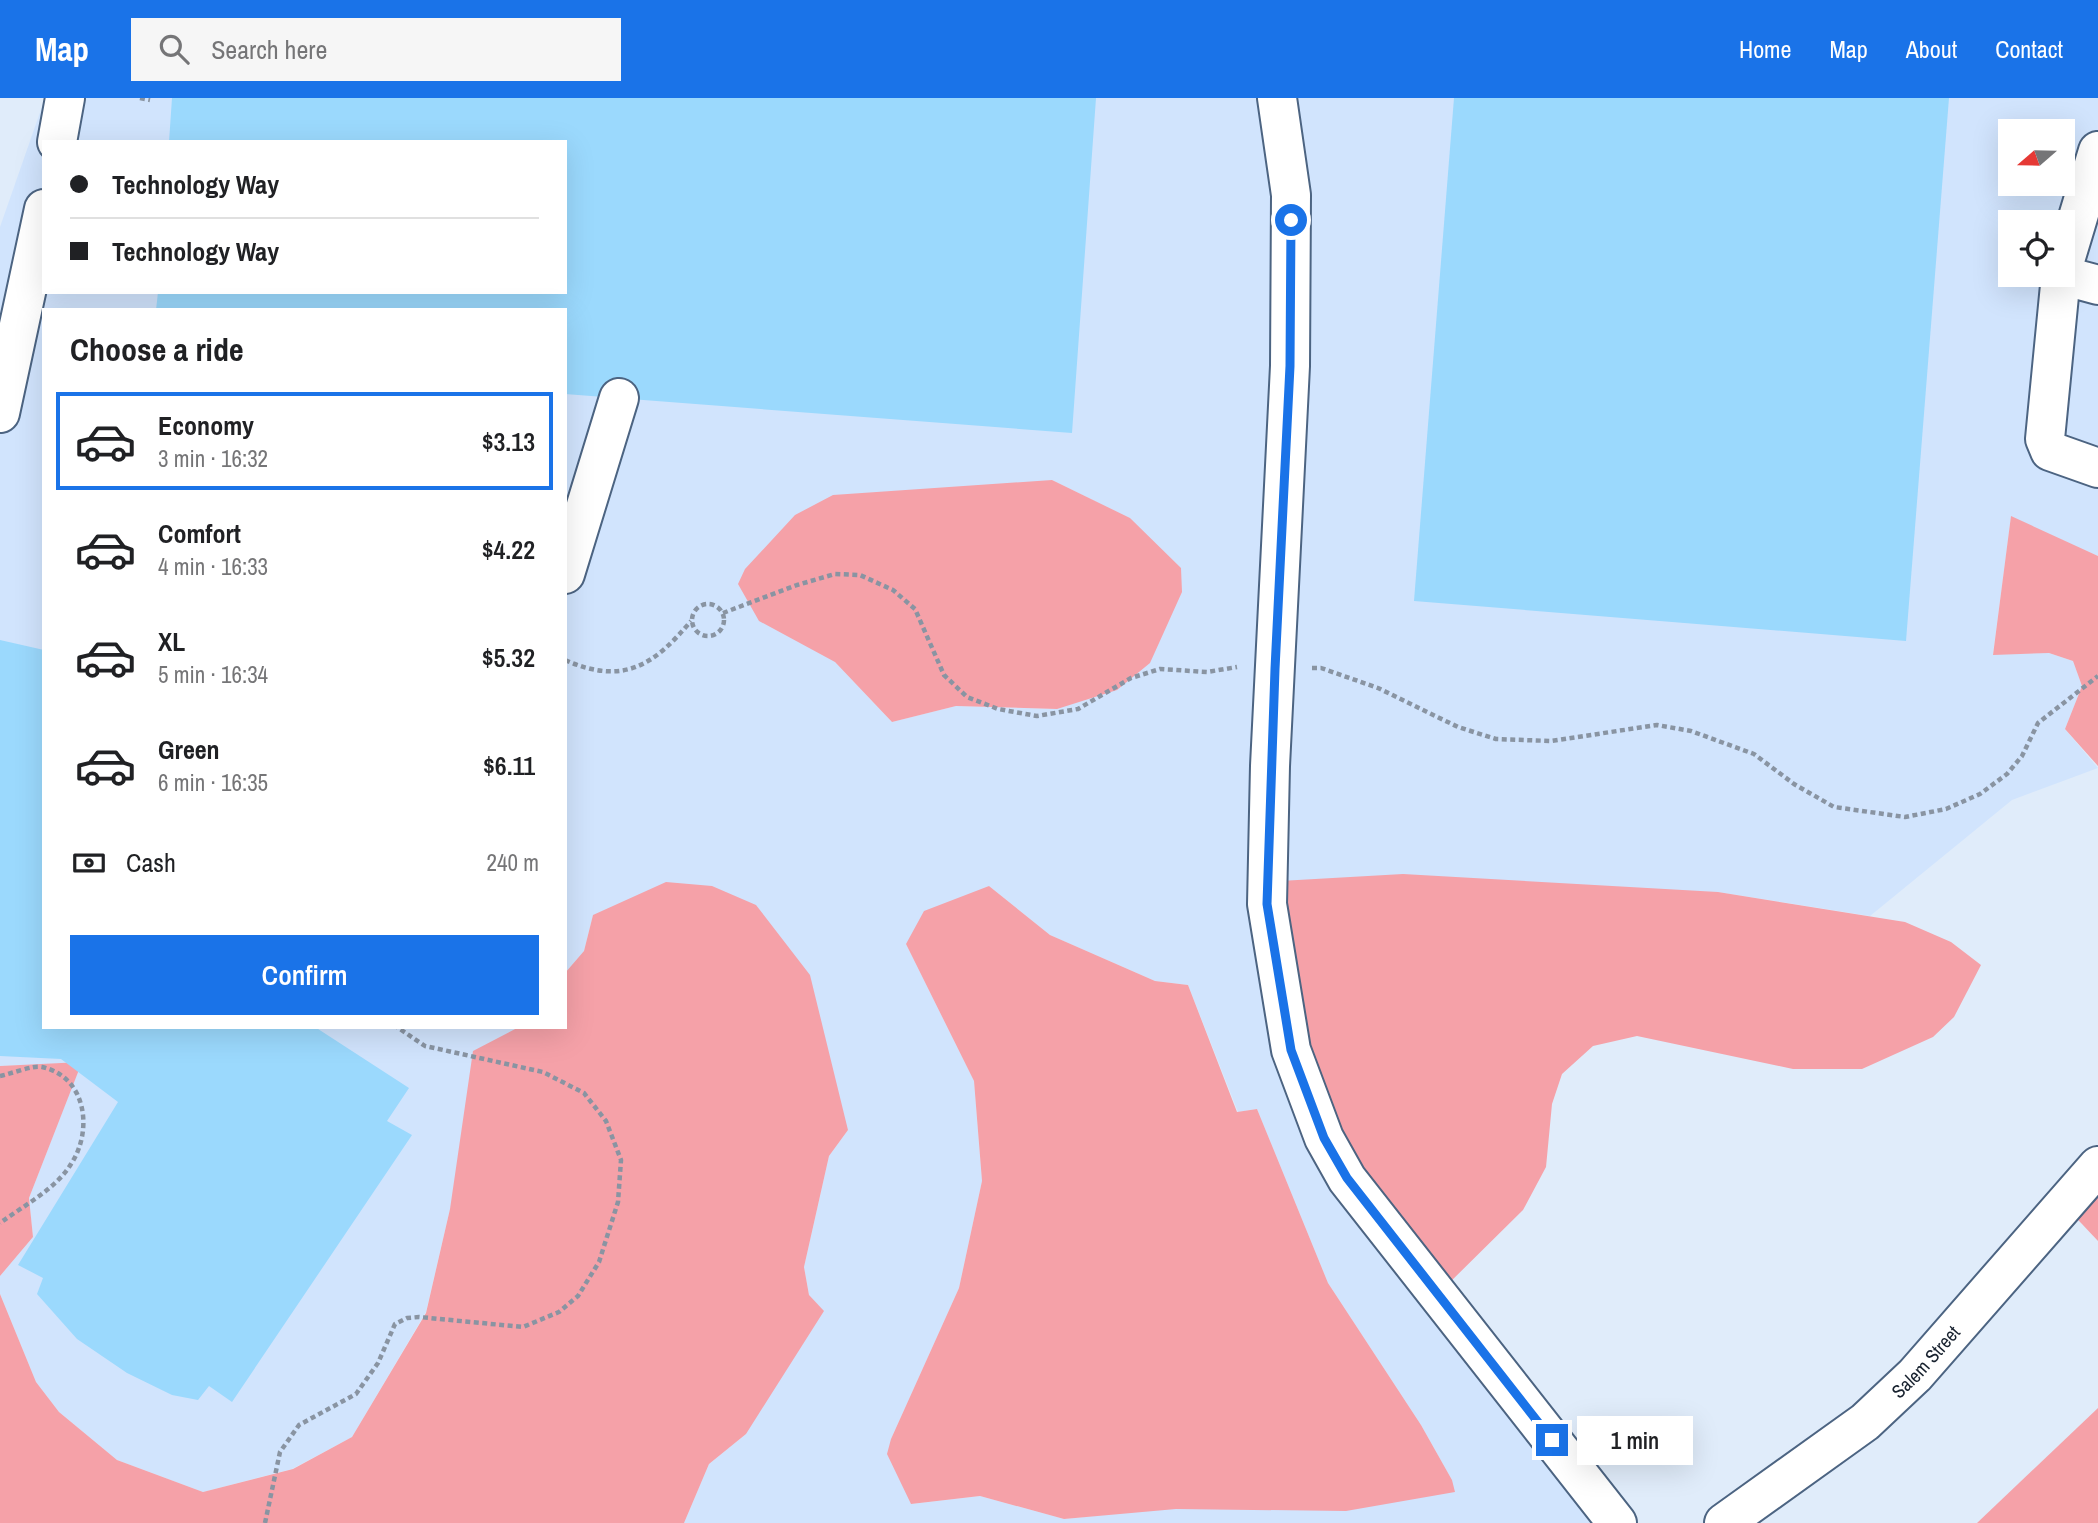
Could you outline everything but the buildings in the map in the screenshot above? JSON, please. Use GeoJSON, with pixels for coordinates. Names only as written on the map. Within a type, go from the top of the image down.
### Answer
{"type":"FeatureCollection","features":[{"type":"Feature","properties":{"kind":"street"},"geometry":{"type":"LineString","coordinates":[[57,140],[65,98]]}},
{"type":"Feature","properties":{"kind":"street"},"geometry":{"type":"LineString","coordinates":[[1277,98],[1292,195],[1290,366],[1267,904],[1291,1050],[1324,1138],[1347,1178],[1616,1523]]}},
{"type":"Feature","properties":{"kind":"street"},"geometry":{"type":"LineString","coordinates":[[2075,227],[2098,151]]}},
{"type":"Feature","properties":{"kind":"street"},"geometry":{"type":"LineString","coordinates":[[0,413],[42,218]]}},
{"type":"Feature","properties":{"kind":"street"},"geometry":{"type":"LineString","coordinates":[[2075,279],[2098,285]]}},
{"type":"Feature","properties":{"kind":"street"},"geometry":{"type":"LineString","coordinates":[[2060,287],[2045,439],[2050,451],[2098,468]]}},
{"type":"Feature","properties":{"kind":"street"},"geometry":{"type":"LineString","coordinates":[[567,567],[619,398]]}},
{"type":"Feature","properties":{"kind":"street","name":"Salem Street"},"geometry":{"type":"LineString","coordinates":[[1724,1523],[1865,1422],[1915,1375],[2098,1166]]}},
{"type":"Feature","properties":{"kind":"path"},"geometry":{"type":"LineString","coordinates":[[140,98],[150,100]]}},
{"type":"Feature","properties":{"kind":"path"},"geometry":{"type":"LineString","coordinates":[[723,613],[835,574],[860,575],[894,590],[915,609],[944,675],[967,696],[998,709],[1037,716],[1078,709],[1131,678],[1160,668],[1207,672],[1236,667],[1321,668],[1378,688],[1458,727],[1496,739],[1551,741],[1657,725],[1691,731],[1754,754],[1794,785],[1834,807],[1905,817],[1945,809],[1980,794],[2007,774],[2022,756],[2038,723],[2098,676]]}},
{"type":"Feature","properties":{"kind":"path"},"geometry":{"type":"LineString","coordinates":[[567,660],[612,671],[642,667],[667,648],[691,621],[694,610],[703,603],[715,605],[723,613],[724,624],[717,633],[706,636],[696,631],[691,621]]}},
{"type":"Feature","properties":{"kind":"path"},"geometry":{"type":"LineString","coordinates":[[265,1523],[279,1452],[299,1424],[356,1394],[379,1363],[395,1324],[407,1318],[419,1317],[484,1326],[523,1327],[559,1312],[578,1296],[599,1262],[618,1202],[621,1160],[606,1121],[584,1093],[543,1072],[425,1046],[400,1029]]}},
{"type":"Feature","properties":{"kind":"path"},"geometry":{"type":"LineString","coordinates":[[0,1076],[40,1066],[62,1076],[76,1091],[85,1115],[84,1134],[71,1165],[53,1184],[0,1223]]}},
{"type":"Feature","properties":{"kind":"shaded area"},"geometry":{"type":"Polygon","coordinates":[[[45,98],[2098,98],[2098,556],[2011,517],[1993,654],[2049,653],[2073,661],[2082,686],[2065,729],[2098,768],[2012,800],[1870,916],[1718,892],[1280,881],[1462,1319],[1636,1523],[684,1523],[709,1464],[746,1434],[809,1295],[804,1267],[829,1156],[848,1130],[593,915],[584,951],[567,971],[567,308],[42,308],[42,1029],[518,1029],[450,1209],[426,1312],[352,1437],[292,1469],[203,1492],[117,1460],[59,1412],[36,1382],[0,1294],[0,1276],[33,1237],[29,1198],[81,1063],[0,1066],[0,227],[45,98]],[[1052,480],[835,662],[892,722],[956,706],[1057,709],[1129,518],[1052,480]],[[989,886],[906,944],[974,1081],[982,1181],[959,1288],[891,1439],[911,1504],[980,1496],[1064,1519],[1452,1480],[1421,1425],[1328,1283],[1257,1109],[1238,1112],[1188,985],[1155,981],[1050,935],[989,886]]]}},
{"type":"Feature","properties":{"kind":"shaded area"},"geometry":{"type":"Polygon","coordinates":[[[1052,480],[1130,518],[1181,568],[1182,592],[1150,663],[1117,690],[1057,709],[956,706],[892,722],[835,662],[759,621],[738,584],[745,569],[795,515],[833,495],[1052,480]]]}},
{"type":"Feature","properties":{"kind":"shaded area"},"geometry":{"type":"Polygon","coordinates":[[[2011,516],[2098,556],[2098,766],[2065,729],[2082,686],[2073,661],[2049,653],[1993,655],[2011,516]]]}},
{"type":"Feature","properties":{"kind":"shaded area"},"geometry":{"type":"Polygon","coordinates":[[[1403,874],[1718,892],[1905,922],[1951,942],[1981,965],[1954,1017],[1933,1037],[1862,1069],[1793,1069],[1637,1036],[1593,1046],[1562,1074],[1552,1104],[1546,1167],[1523,1210],[1441,1291],[1336,1174],[1272,989],[1280,881],[1403,874]]]}},
{"type":"Feature","properties":{"kind":"shaded area"},"geometry":{"type":"Polygon","coordinates":[[[666,882],[712,886],[756,905],[810,975],[848,1130],[829,1156],[804,1267],[809,1295],[824,1311],[746,1434],[709,1464],[684,1523],[0,1523],[0,1294],[36,1382],[59,1412],[117,1460],[203,1492],[293,1469],[352,1437],[426,1313],[450,1209],[473,1051],[515,1029],[567,1029],[567,971],[584,951],[593,915],[666,882]]]}},
{"type":"Feature","properties":{"kind":"shaded area"},"geometry":{"type":"Polygon","coordinates":[[[989,886],[1050,935],[1155,981],[1188,985],[1237,1112],[1257,1109],[1328,1283],[1421,1425],[1452,1480],[1455,1492],[1346,1511],[1176,1509],[1064,1519],[980,1496],[911,1504],[887,1454],[891,1439],[959,1288],[982,1181],[974,1081],[906,944],[924,911],[989,886]]]}},
{"type":"Feature","properties":{"kind":"shaded area"},"geometry":{"type":"Polygon","coordinates":[[[82,1062],[29,1198],[33,1237],[0,1276],[0,1066],[82,1062]]]}},
{"type":"Feature","properties":{"kind":"shaded area"},"geometry":{"type":"Polygon","coordinates":[[[2098,1164],[2098,1241],[2065,1206],[2098,1164]]]}},
{"type":"Feature","properties":{"kind":"shaded area"},"geometry":{"type":"Polygon","coordinates":[[[2098,1408],[2098,1523],[1977,1523],[2098,1408]]]}},
{"type":"Feature","properties":{"kind":"route"},"geometry":{"type":"LineString","coordinates":[[1291,220],[1290,366],[1270,766],[1267,904],[1291,1050],[1324,1138],[1347,1178],[1552,1440]]}}]}
